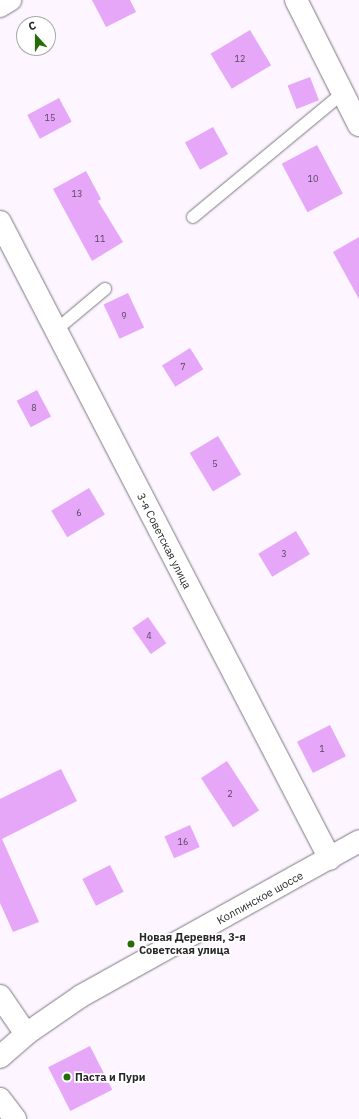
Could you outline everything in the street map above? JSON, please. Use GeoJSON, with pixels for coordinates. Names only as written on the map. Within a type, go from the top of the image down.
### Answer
{"type":"FeatureCollection","features":[{"type":"Feature","properties":{"kind":"street"},"geometry":{"type":"LineString","coordinates":[[0,6],[10,0]]}},
{"type":"Feature","properties":{"kind":"street"},"geometry":{"type":"LineString","coordinates":[[296,0],[359,125]]}},
{"type":"Feature","properties":{"kind":"street","name":"3-я Советская улица"},"geometry":{"type":"LineString","coordinates":[[0,222],[330,859]]}},
{"type":"Feature","properties":{"kind":"street","name":"Колпинское шоссе"},"geometry":{"type":"LineString","coordinates":[[0,1057],[26,1034],[81,996],[330,859],[359,841]]}},
{"type":"Feature","properties":{"kind":"street"},"geometry":{"type":"LineString","coordinates":[[0,996],[26,1034]]}},
{"type":"Feature","properties":{"kind":"street"},"geometry":{"type":"LineString","coordinates":[[0,1099],[15,1119]]}},
{"type":"Feature","properties":{"kind":"lane"},"geometry":{"type":"LineString","coordinates":[[192,217],[343,93]]}},
{"type":"Feature","properties":{"kind":"lane"},"geometry":{"type":"LineString","coordinates":[[56,330],[105,289]]}},
{"type":"Feature","properties":{"kind":"building"},"geometry":{"type":"Polygon","coordinates":[[[92,0],[130,0],[136,12],[106,27],[92,0]]]}},
{"type":"Feature","properties":{"kind":"building"},"geometry":{"type":"Polygon","coordinates":[[[250,30],[271,65],[232,89],[211,54],[250,30]]]}},
{"type":"Feature","properties":{"kind":"building"},"geometry":{"type":"Polygon","coordinates":[[[310,77],[319,100],[297,109],[288,86],[310,77]]]}},
{"type":"Feature","properties":{"kind":"building"},"geometry":{"type":"Polygon","coordinates":[[[59,98],[72,122],[40,139],[27,115],[59,98]]]}},
{"type":"Feature","properties":{"kind":"building"},"geometry":{"type":"Polygon","coordinates":[[[213,127],[228,154],[200,170],[185,143],[213,127]]]}},
{"type":"Feature","properties":{"kind":"building"},"geometry":{"type":"Polygon","coordinates":[[[317,145],[343,194],[308,212],[282,164],[317,145]]]}},
{"type":"Feature","properties":{"kind":"building"},"geometry":{"type":"Polygon","coordinates":[[[86,171],[101,199],[98,201],[123,242],[92,261],[53,189],[86,171]]]}},
{"type":"Feature","properties":{"kind":"building"},"geometry":{"type":"Polygon","coordinates":[[[359,237],[359,299],[333,252],[359,237]]]}},
{"type":"Feature","properties":{"kind":"building"},"geometry":{"type":"Polygon","coordinates":[[[128,293],[144,327],[120,339],[104,304],[128,293]]]}},
{"type":"Feature","properties":{"kind":"building"},"geometry":{"type":"Polygon","coordinates":[[[190,348],[203,369],[175,387],[162,365],[190,348]]]}},
{"type":"Feature","properties":{"kind":"building"},"geometry":{"type":"Polygon","coordinates":[[[37,390],[51,416],[31,427],[17,401],[37,390]]]}},
{"type":"Feature","properties":{"kind":"building"},"geometry":{"type":"Polygon","coordinates":[[[218,436],[241,475],[213,492],[190,453],[218,436]]]}},
{"type":"Feature","properties":{"kind":"building"},"geometry":{"type":"Polygon","coordinates":[[[89,488],[105,515],[67,537],[51,511],[89,488]]]}},
{"type":"Feature","properties":{"kind":"building"},"geometry":{"type":"Polygon","coordinates":[[[296,531],[310,554],[272,577],[258,554],[296,531]]]}},
{"type":"Feature","properties":{"kind":"building"},"geometry":{"type":"Polygon","coordinates":[[[148,617],[166,643],[151,654],[132,628],[148,617]]]}},
{"type":"Feature","properties":{"kind":"building"},"geometry":{"type":"Polygon","coordinates":[[[330,725],[346,756],[313,773],[297,742],[330,725]]]}},
{"type":"Feature","properties":{"kind":"building"},"geometry":{"type":"Polygon","coordinates":[[[227,761],[259,810],[233,827],[201,778],[227,761]]]}},
{"type":"Feature","properties":{"kind":"building"},"geometry":{"type":"Polygon","coordinates":[[[61,769],[77,801],[2,839],[39,922],[13,932],[0,903],[0,799],[61,769]]]}},
{"type":"Feature","properties":{"kind":"building"},"geometry":{"type":"Polygon","coordinates":[[[190,825],[200,847],[174,858],[164,836],[190,825]]]}},
{"type":"Feature","properties":{"kind":"building"},"geometry":{"type":"Polygon","coordinates":[[[110,865],[124,892],[96,906],[82,879],[110,865]]]}},
{"type":"Feature","properties":{"kind":"building"},"geometry":{"type":"Polygon","coordinates":[[[90,1046],[112,1090],[70,1111],[48,1067],[90,1046]]]}},
{"type":"Feature","properties":{"kind":"place","name":"Новая Деревня, 3-я Советская улица"},"geometry":{"type":"Point","coordinates":[131,944]}},
{"type":"Feature","properties":{"kind":"place","name":"Паста и Пури"},"geometry":{"type":"Point","coordinates":[67,1077]}}]}
